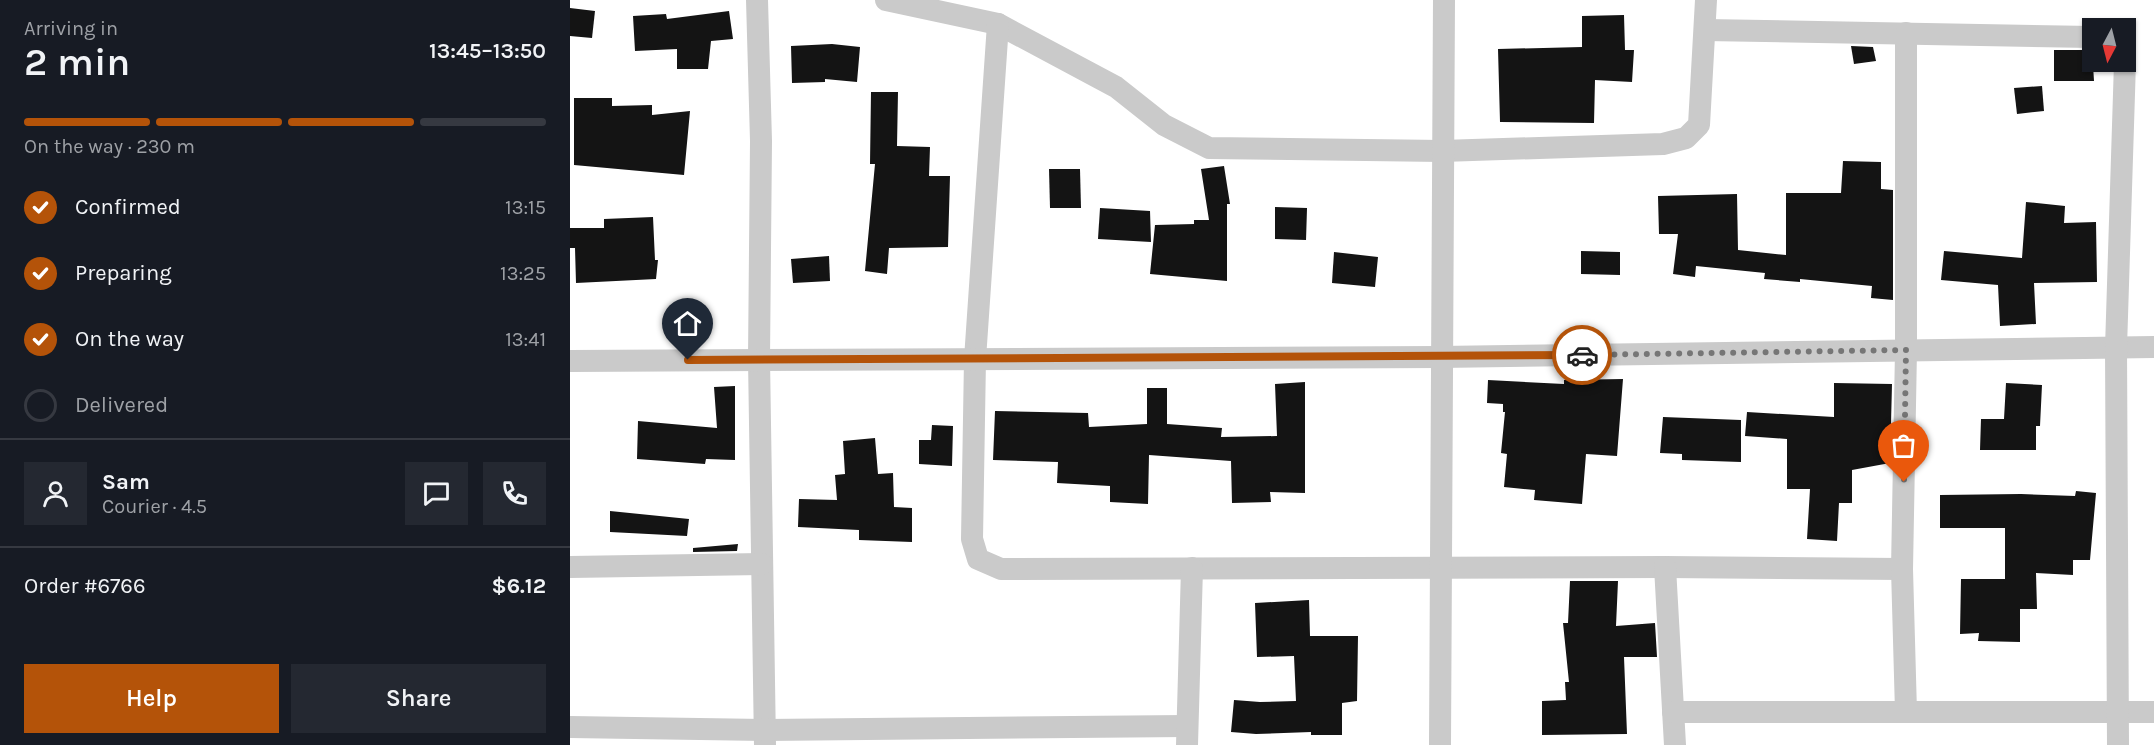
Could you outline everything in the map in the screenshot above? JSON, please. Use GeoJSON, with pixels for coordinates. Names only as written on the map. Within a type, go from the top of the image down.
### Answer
{"type":"FeatureCollection","features":[{"type":"Feature","properties":{"kind":"street"},"geometry":{"type":"LineString","coordinates":[[757,0],[761,141],[759,359],[765,738]]}},
{"type":"Feature","properties":{"kind":"street"},"geometry":{"type":"LineString","coordinates":[[886,0],[998,24],[1116,87],[1164,124],[1209,148],[1442,151],[1663,144],[1686,138],[1699,125],[1706,0]]}},
{"type":"Feature","properties":{"kind":"street"},"geometry":{"type":"LineString","coordinates":[[1440,745],[1440,357],[1444,0]]}},
{"type":"Feature","properties":{"kind":"street"},"geometry":{"type":"LineString","coordinates":[[998,24],[975,358],[972,539],[978,560],[1001,569],[1665,567],[1902,569]]}},
{"type":"Feature","properties":{"kind":"street"},"geometry":{"type":"LineString","coordinates":[[1705,30],[2082,37]]}},
{"type":"Feature","properties":{"kind":"street"},"geometry":{"type":"LineString","coordinates":[[1906,33],[1906,350],[1902,569],[1906,712]]}},
{"type":"Feature","properties":{"kind":"street"},"geometry":{"type":"LineString","coordinates":[[2118,745],[2116,348],[2125,72]]}},
{"type":"Feature","properties":{"kind":"street"},"geometry":{"type":"LineString","coordinates":[[570,361],[1440,357],[2154,347]]}},
{"type":"Feature","properties":{"kind":"street"},"geometry":{"type":"LineString","coordinates":[[570,567],[762,564]]}},
{"type":"Feature","properties":{"kind":"street"},"geometry":{"type":"LineString","coordinates":[[1665,567],[1675,745]]}},
{"type":"Feature","properties":{"kind":"street"},"geometry":{"type":"LineString","coordinates":[[570,727],[765,738],[1186,736],[1192,568]]}},
{"type":"Feature","properties":{"kind":"street"},"geometry":{"type":"LineString","coordinates":[[1673,712],[2154,712]]}},
{"type":"Feature","properties":{"kind":"building"},"geometry":{"type":"Polygon","coordinates":[[[570,8],[595,11],[592,38],[570,36],[570,8]]]}},
{"type":"Feature","properties":{"kind":"building"},"geometry":{"type":"Polygon","coordinates":[[[729,11],[733,39],[711,41],[708,69],[677,69],[677,49],[635,51],[633,16],[666,14],[667,19],[729,11]]]}},
{"type":"Feature","properties":{"kind":"building"},"geometry":{"type":"Polygon","coordinates":[[[1624,15],[1625,50],[1634,50],[1632,82],[1595,80],[1594,123],[1500,122],[1498,49],[1582,47],[1582,16],[1624,15]]]}},
{"type":"Feature","properties":{"kind":"building"},"geometry":{"type":"Polygon","coordinates":[[[832,44],[860,47],[857,82],[825,79],[825,82],[792,83],[791,46],[832,44]]]}},
{"type":"Feature","properties":{"kind":"building"},"geometry":{"type":"Polygon","coordinates":[[[1851,46],[1873,47],[1876,61],[1854,64],[1851,46]]]}},
{"type":"Feature","properties":{"kind":"building"},"geometry":{"type":"Polygon","coordinates":[[[2054,50],[2082,50],[2082,72],[2093,72],[2094,81],[2054,81],[2054,50]]]}},
{"type":"Feature","properties":{"kind":"building"},"geometry":{"type":"Polygon","coordinates":[[[2042,86],[2044,111],[2017,114],[2014,88],[2042,86]]]}},
{"type":"Feature","properties":{"kind":"building"},"geometry":{"type":"Polygon","coordinates":[[[871,92],[898,92],[897,146],[930,147],[929,176],[950,176],[948,247],[889,248],[887,274],[865,271],[875,164],[870,164],[871,92]]]}},
{"type":"Feature","properties":{"kind":"building"},"geometry":{"type":"Polygon","coordinates":[[[574,98],[612,98],[612,106],[652,105],[652,115],[690,111],[684,175],[574,165],[574,98]]]}},
{"type":"Feature","properties":{"kind":"building"},"geometry":{"type":"Polygon","coordinates":[[[1843,161],[1881,162],[1881,189],[1893,190],[1893,300],[1871,298],[1872,286],[1800,279],[1800,282],[1764,279],[1765,273],[1696,266],[1695,277],[1673,274],[1678,234],[1659,234],[1658,196],[1737,194],[1738,250],[1786,255],[1786,193],[1841,193],[1843,161]]]}},
{"type":"Feature","properties":{"kind":"building"},"geometry":{"type":"Polygon","coordinates":[[[1224,166],[1230,204],[1227,204],[1227,281],[1150,274],[1155,225],[1194,224],[1194,220],[1209,220],[1201,169],[1224,166]]]}},
{"type":"Feature","properties":{"kind":"building"},"geometry":{"type":"Polygon","coordinates":[[[1049,169],[1080,169],[1081,208],[1050,208],[1049,169]]]}},
{"type":"Feature","properties":{"kind":"building"},"geometry":{"type":"Polygon","coordinates":[[[2026,202],[2065,206],[2064,223],[2096,222],[2097,282],[2034,283],[2036,324],[2000,326],[1998,285],[1941,280],[1944,251],[2022,258],[2026,202]]]}},
{"type":"Feature","properties":{"kind":"building"},"geometry":{"type":"Polygon","coordinates":[[[1275,207],[1307,208],[1306,240],[1275,239],[1275,207]]]}},
{"type":"Feature","properties":{"kind":"building"},"geometry":{"type":"Polygon","coordinates":[[[1100,208],[1150,211],[1151,242],[1098,239],[1100,208]]]}},
{"type":"Feature","properties":{"kind":"building"},"geometry":{"type":"Polygon","coordinates":[[[653,217],[655,260],[658,260],[656,279],[576,283],[575,248],[570,248],[570,228],[604,228],[604,219],[653,217]]]}},
{"type":"Feature","properties":{"kind":"building"},"geometry":{"type":"Polygon","coordinates":[[[1581,251],[1620,252],[1620,275],[1581,274],[1581,251]]]}},
{"type":"Feature","properties":{"kind":"building"},"geometry":{"type":"Polygon","coordinates":[[[1334,252],[1378,257],[1375,287],[1332,283],[1334,252]]]}},
{"type":"Feature","properties":{"kind":"building"},"geometry":{"type":"Polygon","coordinates":[[[829,256],[830,281],[793,283],[791,259],[829,256]]]}},
{"type":"Feature","properties":{"kind":"building"},"geometry":{"type":"Polygon","coordinates":[[[1623,379],[1617,456],[1586,454],[1582,504],[1534,500],[1535,490],[1504,487],[1507,454],[1501,453],[1505,412],[1503,412],[1503,404],[1487,403],[1488,380],[1564,384],[1564,380],[1623,379]]]}},
{"type":"Feature","properties":{"kind":"building"},"geometry":{"type":"Polygon","coordinates":[[[1305,382],[1305,493],[1270,492],[1271,502],[1232,503],[1231,461],[1149,455],[1148,504],[1110,502],[1110,486],[1057,483],[1058,462],[993,460],[995,411],[1088,413],[1089,427],[1147,424],[1147,388],[1167,388],[1167,424],[1222,428],[1221,437],[1277,436],[1275,384],[1305,382]]]}},
{"type":"Feature","properties":{"kind":"building"},"geometry":{"type":"Polygon","coordinates":[[[1834,383],[1892,384],[1890,463],[1852,470],[1852,503],[1839,503],[1837,541],[1807,539],[1810,489],[1787,489],[1787,439],[1745,436],[1747,412],[1834,417],[1834,383]]]}},
{"type":"Feature","properties":{"kind":"building"},"geometry":{"type":"Polygon","coordinates":[[[2006,383],[2042,385],[2040,426],[2036,426],[2036,450],[1980,450],[1981,419],[2004,419],[2006,383]]]}},
{"type":"Feature","properties":{"kind":"building"},"geometry":{"type":"Polygon","coordinates":[[[735,386],[735,460],[706,459],[705,464],[637,459],[638,421],[717,428],[714,387],[735,386]]]}},
{"type":"Feature","properties":{"kind":"building"},"geometry":{"type":"Polygon","coordinates":[[[1663,417],[1741,420],[1741,462],[1682,460],[1682,454],[1660,453],[1663,417]]]}},
{"type":"Feature","properties":{"kind":"building"},"geometry":{"type":"Polygon","coordinates":[[[932,425],[953,426],[952,466],[919,464],[919,440],[931,440],[932,425]]]}},
{"type":"Feature","properties":{"kind":"building"},"geometry":{"type":"Polygon","coordinates":[[[875,438],[878,474],[893,473],[894,507],[912,508],[912,542],[859,540],[859,530],[798,527],[799,499],[837,500],[835,475],[845,474],[843,441],[875,438]]]}},
{"type":"Feature","properties":{"kind":"building"},"geometry":{"type":"Polygon","coordinates":[[[2076,491],[2096,493],[2090,560],[2073,560],[2073,575],[2036,573],[2037,609],[2020,609],[2020,642],[1978,641],[1979,633],[1960,634],[1961,579],[2005,579],[2005,528],[1940,528],[1940,495],[2075,496],[2076,491]]]}},
{"type":"Feature","properties":{"kind":"building"},"geometry":{"type":"Polygon","coordinates":[[[610,511],[689,519],[687,536],[610,532],[610,511]]]}},
{"type":"Feature","properties":{"kind":"building"},"geometry":{"type":"Polygon","coordinates":[[[738,544],[737,551],[693,552],[693,548],[738,544]]]}},
{"type":"Feature","properties":{"kind":"building"},"geometry":{"type":"Polygon","coordinates":[[[1570,581],[1618,581],[1616,626],[1655,623],[1657,657],[1624,657],[1627,734],[1542,735],[1542,701],[1566,700],[1565,682],[1569,682],[1563,623],[1568,623],[1570,581]]]}},
{"type":"Feature","properties":{"kind":"building"},"geometry":{"type":"Polygon","coordinates":[[[1309,600],[1310,636],[1358,636],[1357,701],[1342,703],[1342,735],[1311,735],[1311,732],[1256,734],[1231,732],[1234,700],[1296,701],[1294,656],[1257,657],[1255,603],[1309,600]]]}},
{"type":"Feature","properties":{"kind":"way so far"},"geometry":{"type":"LineString","coordinates":[[1582,355],[1906,350],[1904,482]]}},
{"type":"Feature","properties":{"kind":"route"},"geometry":{"type":"LineString","coordinates":[[688,360],[1582,355]]}}]}
